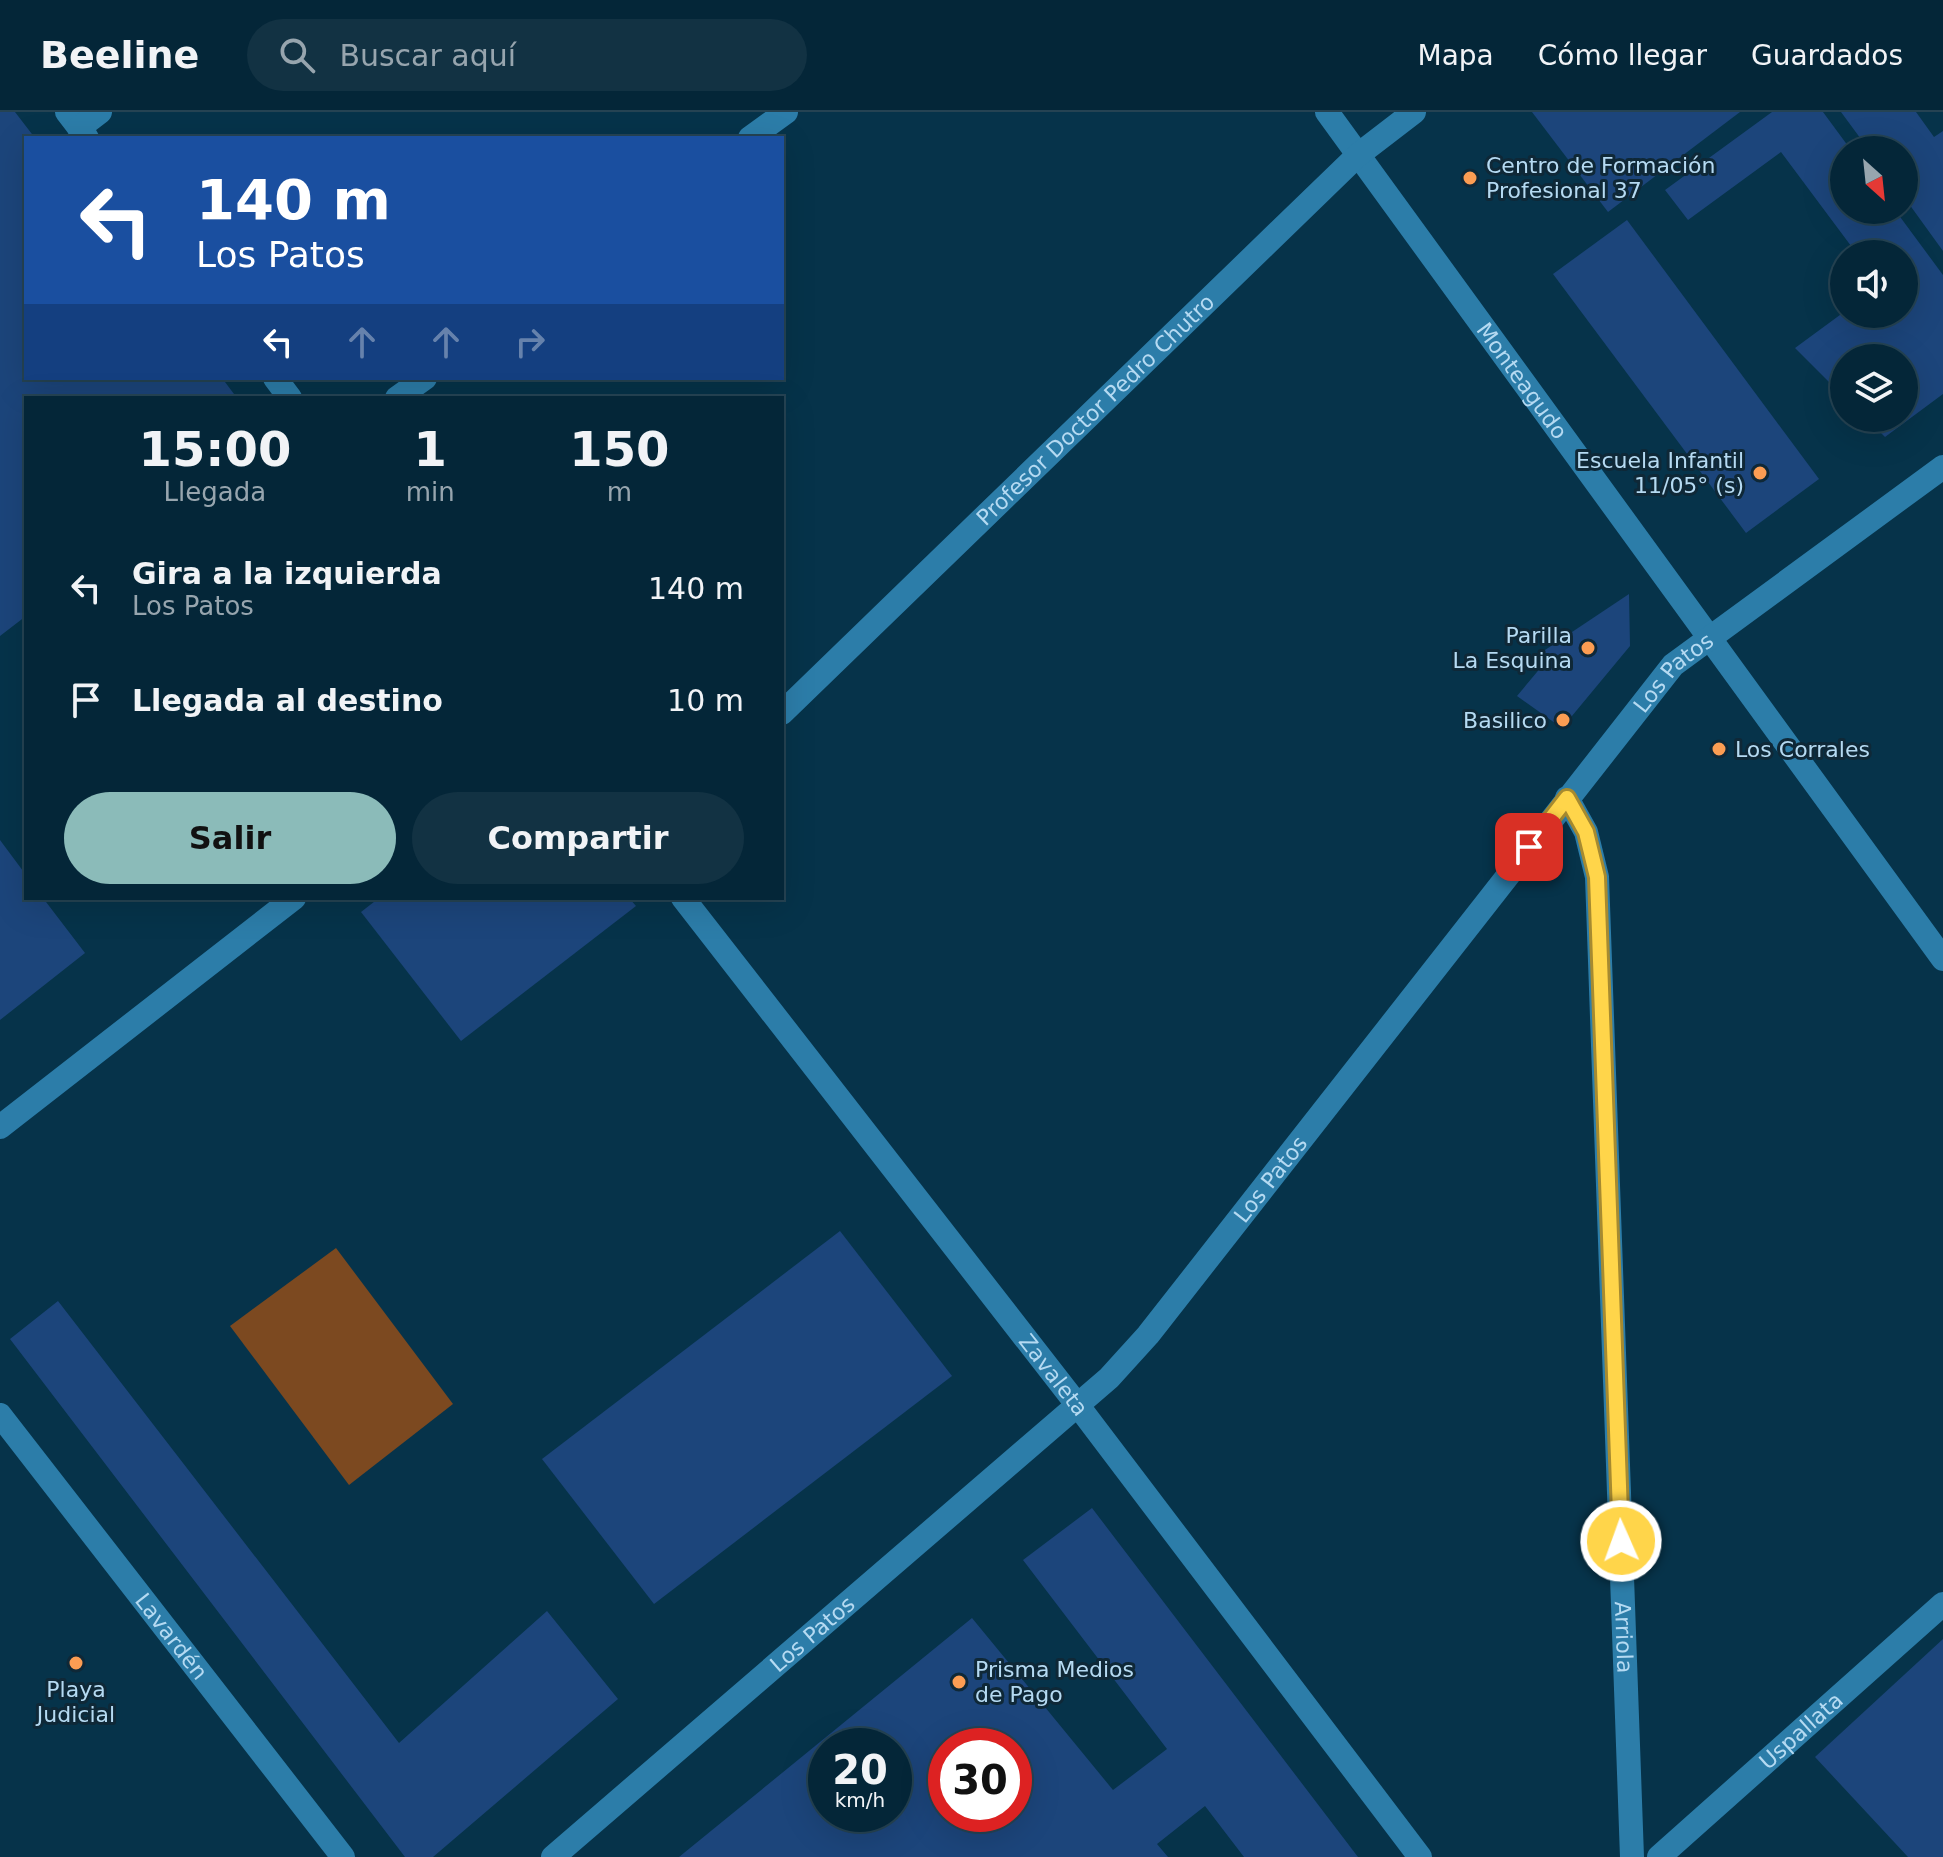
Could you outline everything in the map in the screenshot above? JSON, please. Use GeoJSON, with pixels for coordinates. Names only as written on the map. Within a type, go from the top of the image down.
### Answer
{"type":"FeatureCollection","features":[{"type":"Feature","properties":{"kind":"street"},"geometry":{"type":"LineString","coordinates":[[78,126],[100,112]]}},
{"type":"Feature","properties":{"kind":"street"},"geometry":{"type":"LineString","coordinates":[[753,136],[786,112]]}},
{"type":"Feature","properties":{"kind":"street","name":"Monteagudo"},"geometry":{"type":"LineString","coordinates":[[1327,112],[1943,959]]}},
{"type":"Feature","properties":{"kind":"street","name":"Profesor Doctor Pedro Chutro"},"geometry":{"type":"LineString","coordinates":[[784,711],[1358,155],[1414,112]]}},
{"type":"Feature","properties":{"kind":"street"},"geometry":{"type":"LineString","coordinates":[[400,396],[422,380]]}},
{"type":"Feature","properties":{"kind":"street","name":"Los Patos"},"geometry":{"type":"LineString","coordinates":[[553,1857],[1079,1407],[1148,1335],[1673,665],[1943,467]]}},
{"type":"Feature","properties":{"kind":"street","name":"Arriola"},"geometry":{"type":"LineString","coordinates":[[1567,798],[1586,832],[1597,877],[1632,1857]]}},
{"type":"Feature","properties":{"kind":"street"},"geometry":{"type":"LineString","coordinates":[[0,1127],[291,900]]}},
{"type":"Feature","properties":{"kind":"street","name":"Zavaleta"},"geometry":{"type":"LineString","coordinates":[[685,900],[1079,1407],[1420,1857]]}},
{"type":"Feature","properties":{"kind":"street","name":"Lavardén"},"geometry":{"type":"LineString","coordinates":[[0,1415],[343,1857]]}},
{"type":"Feature","properties":{"kind":"street","name":"Uspallata"},"geometry":{"type":"LineString","coordinates":[[1659,1857],[1943,1604]]}},
{"type":"Feature","properties":{"kind":"shaded area"},"geometry":{"type":"Polygon","coordinates":[[[336,1248],[453,1404],[349,1485],[230,1326],[336,1248]]]}},
{"type":"Feature","properties":{"kind":"building"},"geometry":{"type":"Polygon","coordinates":[[[0,112],[15,112],[33,136],[24,136],[24,380],[224,380],[236,396],[24,396],[24,618],[0,636],[0,112]]]}},
{"type":"Feature","properties":{"kind":"building"},"geometry":{"type":"Polygon","coordinates":[[[1532,112],[1740,112],[1608,212],[1532,112]]]}},
{"type":"Feature","properties":{"kind":"building"},"geometry":{"type":"Polygon","coordinates":[[[1772,112],[1823,112],[1841,136],[1830,136],[1830,218],[1781,152],[1688,220],[1665,190],[1772,112]]]}},
{"type":"Feature","properties":{"kind":"building"},"geometry":{"type":"Polygon","coordinates":[[[1841,112],[1916,112],[1934,137],[1943,131],[1943,251],[1918,216],[1918,136],[1859,136],[1841,112]]]}},
{"type":"Feature","properties":{"kind":"building"},"geometry":{"type":"Polygon","coordinates":[[[1627,220],[1819,479],[1746,533],[1553,274],[1627,220]]]}},
{"type":"Feature","properties":{"kind":"building"},"geometry":{"type":"Polygon","coordinates":[[[1835,224],[1905,224],[1917,240],[1847,240],[1835,224]]]}},
{"type":"Feature","properties":{"kind":"building"},"geometry":{"type":"Polygon","coordinates":[[[1918,241],[1943,275],[1943,394],[1918,413],[1918,344],[1830,344],[1830,383],[1795,348],[1830,322],[1830,328],[1918,328],[1918,241]]]}},
{"type":"Feature","properties":{"kind":"building","name":"Parilla La Esquina"},"geometry":{"type":"Polygon","coordinates":[[[1629,594],[1630,646],[1562,728],[1517,696],[1542,666],[1545,650],[1629,594]]]}},
{"type":"Feature","properties":{"kind":"building"},"geometry":{"type":"Polygon","coordinates":[[[0,840],[24,872],[24,900],[45,900],[85,953],[0,1020],[0,840]]]}},
{"type":"Feature","properties":{"kind":"building"},"geometry":{"type":"Polygon","coordinates":[[[376,900],[631,900],[636,906],[461,1041],[361,912],[376,900]]]}},
{"type":"Feature","properties":{"kind":"building"},"geometry":{"type":"Polygon","coordinates":[[[840,1231],[952,1376],[654,1604],[542,1459],[840,1231]]]}},
{"type":"Feature","properties":{"kind":"building"},"geometry":{"type":"Polygon","coordinates":[[[58,1301],[399,1743],[547,1611],[618,1699],[433,1857],[405,1857],[10,1339],[58,1301]]]}},
{"type":"Feature","properties":{"kind":"building"},"geometry":{"type":"Polygon","coordinates":[[[1092,1508],[1358,1857],[1244,1857],[1205,1806],[1157,1844],[1168,1857],[679,1857],[808,1752],[808,1832],[912,1832],[912,1728],[837,1728],[972,1618],[1113,1790],[1167,1749],[1023,1560],[1092,1508]]]}},
{"type":"Feature","properties":{"kind":"building"},"geometry":{"type":"Polygon","coordinates":[[[1943,1639],[1943,1857],[1908,1857],[1815,1757],[1943,1639]]]}},
{"type":"Feature","properties":{"kind":"place","name":"Centro de Formación Profesional 37"},"geometry":{"type":"Point","coordinates":[1470,178]}},
{"type":"Feature","properties":{"kind":"place","name":"Escuela Infantil 11/05° (s)"},"geometry":{"type":"Point","coordinates":[1760,473]}},
{"type":"Feature","properties":{"kind":"place","name":"Parilla La Esquina"},"geometry":{"type":"Point","coordinates":[1588,648]}},
{"type":"Feature","properties":{"kind":"place","name":"Basilico"},"geometry":{"type":"Point","coordinates":[1563,720]}},
{"type":"Feature","properties":{"kind":"place","name":"Los Corrales"},"geometry":{"type":"Point","coordinates":[1719,749]}},
{"type":"Feature","properties":{"kind":"place","name":"Playa Judicial"},"geometry":{"type":"Point","coordinates":[76,1663]}},
{"type":"Feature","properties":{"kind":"place","name":"Prisma Medios de Pago"},"geometry":{"type":"Point","coordinates":[959,1682]}},
{"type":"Feature","properties":{"kind":"route"},"geometry":{"type":"LineString","coordinates":[[1529,847],[1567,798],[1586,832],[1597,877],[1621,1541]]}}]}
